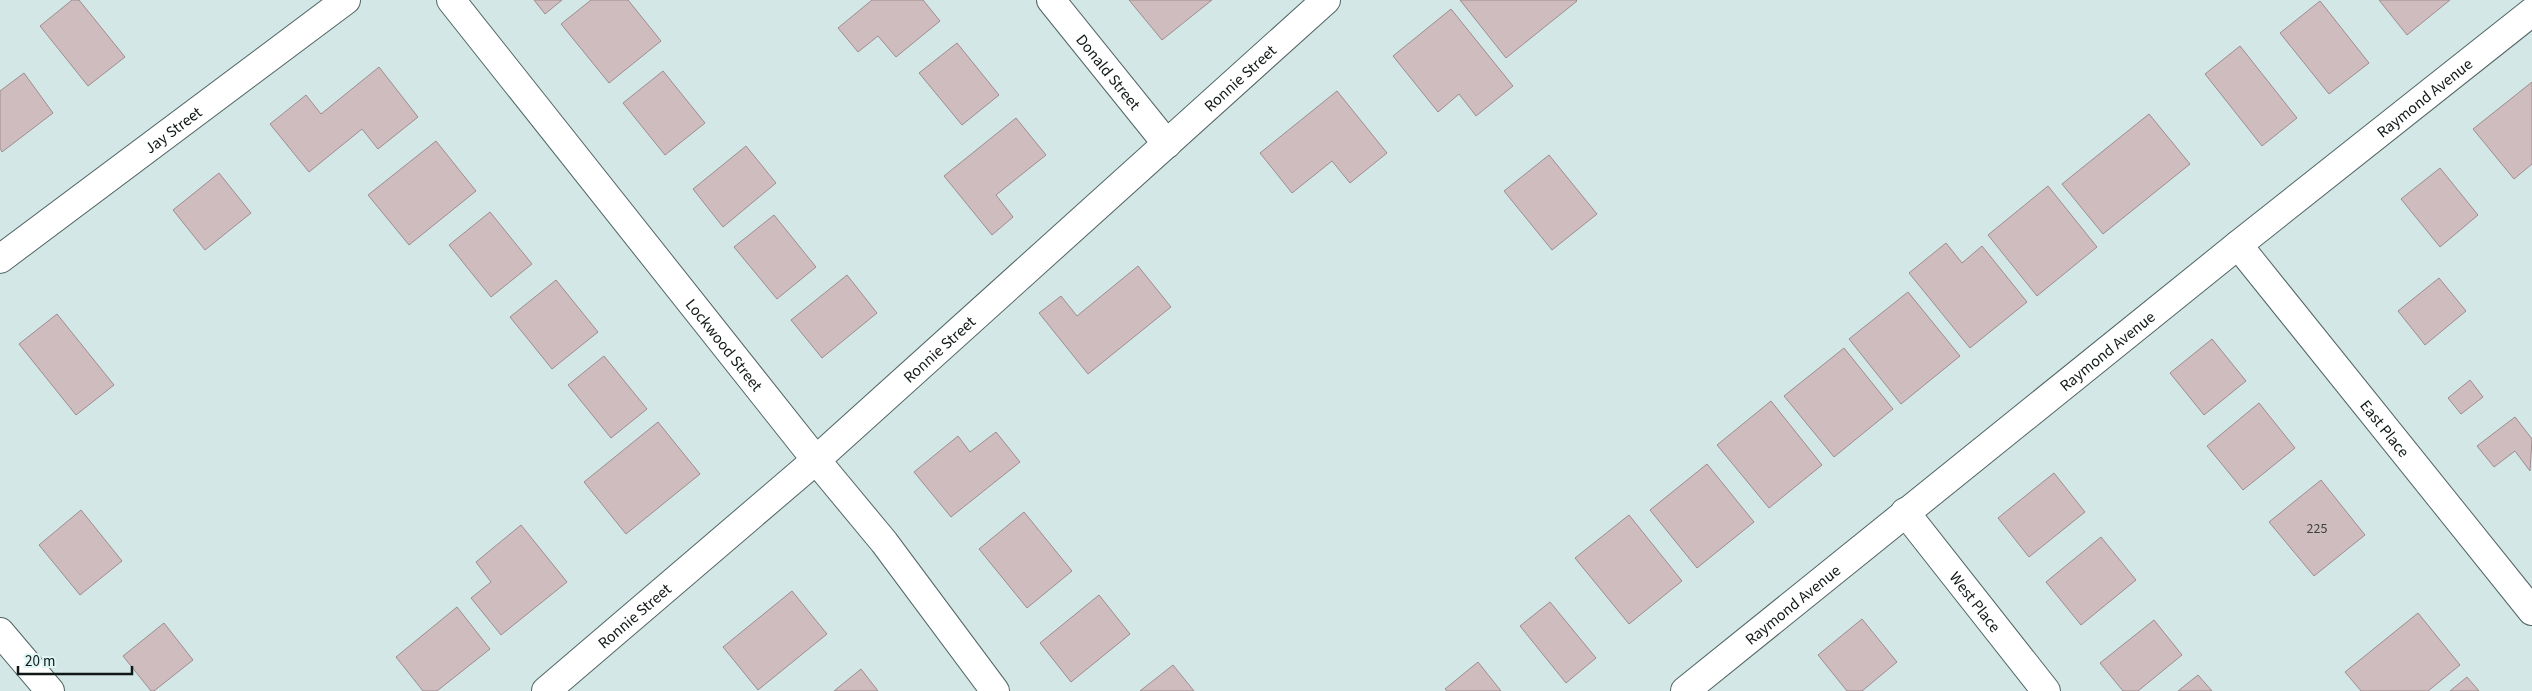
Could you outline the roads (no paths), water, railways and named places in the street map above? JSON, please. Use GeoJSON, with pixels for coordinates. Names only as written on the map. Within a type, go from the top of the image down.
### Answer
{"type":"FeatureCollection","features":[{"type":"Feature","properties":{"kind":"street","name":"Jay Street"},"geometry":{"type":"LineString","coordinates":[[0,259],[346,0]]}},
{"type":"Feature","properties":{"kind":"street","name":"Lockwood Street"},"geometry":{"type":"LineString","coordinates":[[451,0],[816,460],[884,542],[995,691]]}},
{"type":"Feature","properties":{"kind":"street","name":"Donald Street"},"geometry":{"type":"LineString","coordinates":[[1051,0],[1167,144]]}},
{"type":"Feature","properties":{"kind":"street","name":"Ronnie Street"},"geometry":{"type":"LineString","coordinates":[[546,691],[816,460],[1326,0]]}},
{"type":"Feature","properties":{"kind":"street","name":"Raymond Avenue"},"geometry":{"type":"LineString","coordinates":[[1685,691],[2238,245],[2532,12]]}},
{"type":"Feature","properties":{"kind":"street","name":"East Place"},"geometry":{"type":"LineString","coordinates":[[2238,245],[2532,611]]}},
{"type":"Feature","properties":{"kind":"street","name":"West Place"},"geometry":{"type":"LineString","coordinates":[[1905,512],[2046,691]]}},
{"type":"Feature","properties":{"kind":"street"},"geometry":{"type":"LineString","coordinates":[[0,632],[50,691]]}}]}
